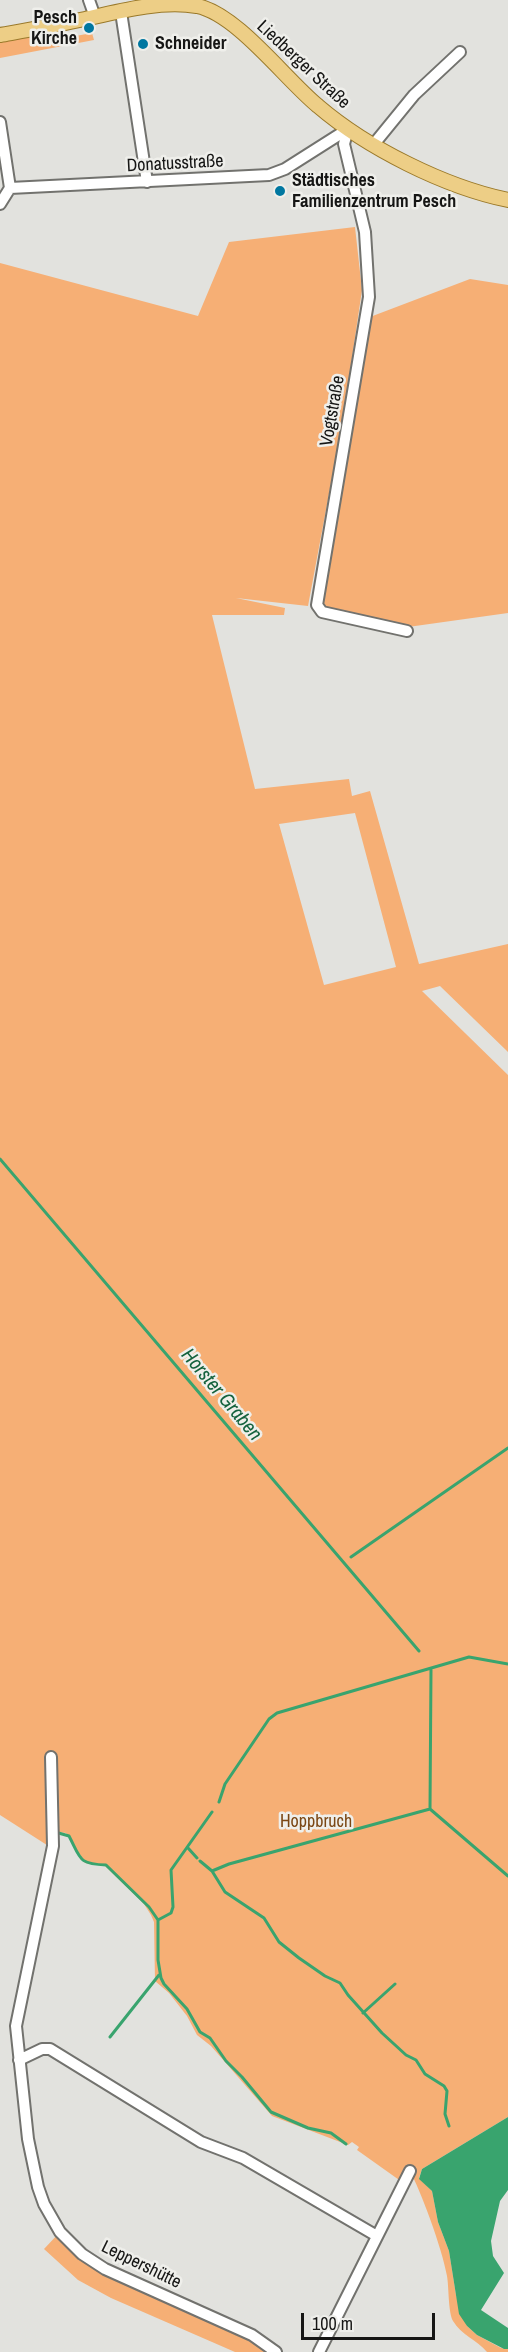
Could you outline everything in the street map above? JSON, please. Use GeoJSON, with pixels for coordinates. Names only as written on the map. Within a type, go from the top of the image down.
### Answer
{"type":"FeatureCollection","features":[{"type":"Feature","properties":{"kind":"main road"},"geometry":{"type":"LineString","coordinates":[[0,35],[171,4],[211,5]]}},
{"type":"Feature","properties":{"kind":"main road","name":"Liedberger Straße"},"geometry":{"type":"LineString","coordinates":[[211,5],[239,29],[300,91],[348,129],[448,182],[508,200]]}},
{"type":"Feature","properties":{"kind":"street"},"geometry":{"type":"LineString","coordinates":[[89,0],[94,17]]}},
{"type":"Feature","properties":{"kind":"street"},"geometry":{"type":"LineString","coordinates":[[121,12],[147,182]]}},
{"type":"Feature","properties":{"kind":"street"},"geometry":{"type":"LineString","coordinates":[[374,144],[408,101],[460,52]]}},
{"type":"Feature","properties":{"kind":"street"},"geometry":{"type":"LineString","coordinates":[[0,122],[10,188],[0,204]]}},
{"type":"Feature","properties":{"kind":"street","name":"Donatusstraße"},"geometry":{"type":"LineString","coordinates":[[10,188],[274,174],[348,129]]}},
{"type":"Feature","properties":{"kind":"street","name":"Vogtstraße"},"geometry":{"type":"LineString","coordinates":[[348,129],[344,144],[366,232],[369,297],[317,605],[322,612],[407,631]]}},
{"type":"Feature","properties":{"kind":"street","name":"Leppershütte"},"geometry":{"type":"LineString","coordinates":[[51,1757],[53,1846],[16,2026],[28,2139],[38,2187],[51,2219],[65,2238],[82,2254],[105,2269],[252,2335],[276,2352]]}},
{"type":"Feature","properties":{"kind":"street"},"geometry":{"type":"LineString","coordinates":[[19,2060],[42,2049],[50,2049],[201,2142],[243,2158],[377,2236]]}},
{"type":"Feature","properties":{"kind":"street"},"geometry":{"type":"LineString","coordinates":[[319,2352],[410,2171]]}},
{"type":"Feature","properties":{"kind":"green space"},"geometry":{"type":"Polygon","coordinates":[[[63,30],[70,37],[92,33],[94,40],[0,58],[0,42],[2,41],[63,30]]]}},
{"type":"Feature","properties":{"kind":"green space","name":"Hoppbruch"},"geometry":{"type":"Polygon","coordinates":[[[355,227],[362,290],[343,419],[308,606],[236,598],[285,608],[284,615],[212,615],[255,789],[349,779],[352,796],[370,791],[419,964],[508,944],[508,1052],[440,986],[422,991],[508,1075],[508,2117],[422,2169],[419,2178],[432,2191],[438,2222],[449,2251],[456,2295],[467,2326],[477,2335],[501,2348],[508,2349],[508,2352],[487,2352],[460,2330],[453,2321],[441,2251],[425,2205],[408,2167],[405,2168],[402,2182],[357,2150],[359,2147],[352,2142],[348,2145],[272,2116],[211,2046],[197,2035],[187,2016],[169,1993],[155,1981],[154,1922],[144,1904],[105,1866],[85,1863],[66,1833],[56,1832],[50,1847],[0,1815],[0,263],[198,316],[229,242],[355,227]],[[355,813],[279,824],[324,985],[396,967],[355,813]]]}},
{"type":"Feature","properties":{"kind":"green space"},"geometry":{"type":"Polygon","coordinates":[[[470,279],[508,285],[508,613],[408,627],[321,606],[370,317],[470,279]]]}},
{"type":"Feature","properties":{"kind":"green space"},"geometry":{"type":"Polygon","coordinates":[[[60,2232],[82,2254],[276,2352],[235,2352],[111,2298],[78,2280],[44,2249],[60,2232]]]}},
{"type":"Feature","properties":{"kind":"shaded area"},"geometry":{"type":"Polygon","coordinates":[[[508,2117],[508,2190],[500,2201],[491,2241],[493,2256],[504,2273],[481,2310],[508,2328],[508,2349],[504,2349],[477,2335],[459,2314],[449,2251],[438,2222],[432,2191],[419,2179],[422,2169],[508,2117]]]}},
{"type":"Feature","properties":{"kind":"waterway","name":"Horster Graben"},"geometry":{"type":"LineString","coordinates":[[0,1159],[419,1651]]}},
{"type":"Feature","properties":{"kind":"waterway"},"geometry":{"type":"LineString","coordinates":[[351,1557],[508,1448]]}},
{"type":"Feature","properties":{"kind":"waterway"},"geometry":{"type":"LineString","coordinates":[[219,1802],[225,1784],[269,1719],[277,1713],[469,1657],[508,1664]]}},
{"type":"Feature","properties":{"kind":"waterway"},"geometry":{"type":"LineString","coordinates":[[431,1669],[430,1809],[508,1876]]}},
{"type":"Feature","properties":{"kind":"waterway"},"geometry":{"type":"LineString","coordinates":[[200,1861],[212,1871],[229,1864],[430,1809]]}},
{"type":"Feature","properties":{"kind":"waterway"},"geometry":{"type":"LineString","coordinates":[[212,1812],[171,1870],[173,1907],[171,1913],[158,1920],[158,1960],[161,1978],[187,2009],[200,2032],[210,2038],[226,2061],[271,2112],[308,2128],[331,2133],[346,2144]]}},
{"type":"Feature","properties":{"kind":"waterway"},"geometry":{"type":"LineString","coordinates":[[55,1832],[69,1836],[79,1855],[85,1861],[106,1865],[149,1907],[158,1920]]}},
{"type":"Feature","properties":{"kind":"waterway"},"geometry":{"type":"LineString","coordinates":[[188,1848],[197,1858]]}},
{"type":"Feature","properties":{"kind":"waterway"},"geometry":{"type":"LineString","coordinates":[[212,1871],[225,1892],[264,1918],[279,1942],[299,1958],[325,1976],[340,1983],[382,2033],[406,2055],[416,2060],[425,2074],[444,2086],[447,2091],[445,2114],[449,2126]]}},
{"type":"Feature","properties":{"kind":"waterway"},"geometry":{"type":"LineString","coordinates":[[110,2037],[159,1975]]}},
{"type":"Feature","properties":{"kind":"waterway"},"geometry":{"type":"LineString","coordinates":[[363,2013],[395,1984]]}},
{"type":"Feature","properties":{"kind":"place","name":"Pesch Kirche"},"geometry":{"type":"Point","coordinates":[89,28]}},
{"type":"Feature","properties":{"kind":"place","name":"Schneider"},"geometry":{"type":"Point","coordinates":[143,44]}},
{"type":"Feature","properties":{"kind":"place","name":"Städtisches Familienzentrum Pesch"},"geometry":{"type":"Point","coordinates":[280,191]}}]}
